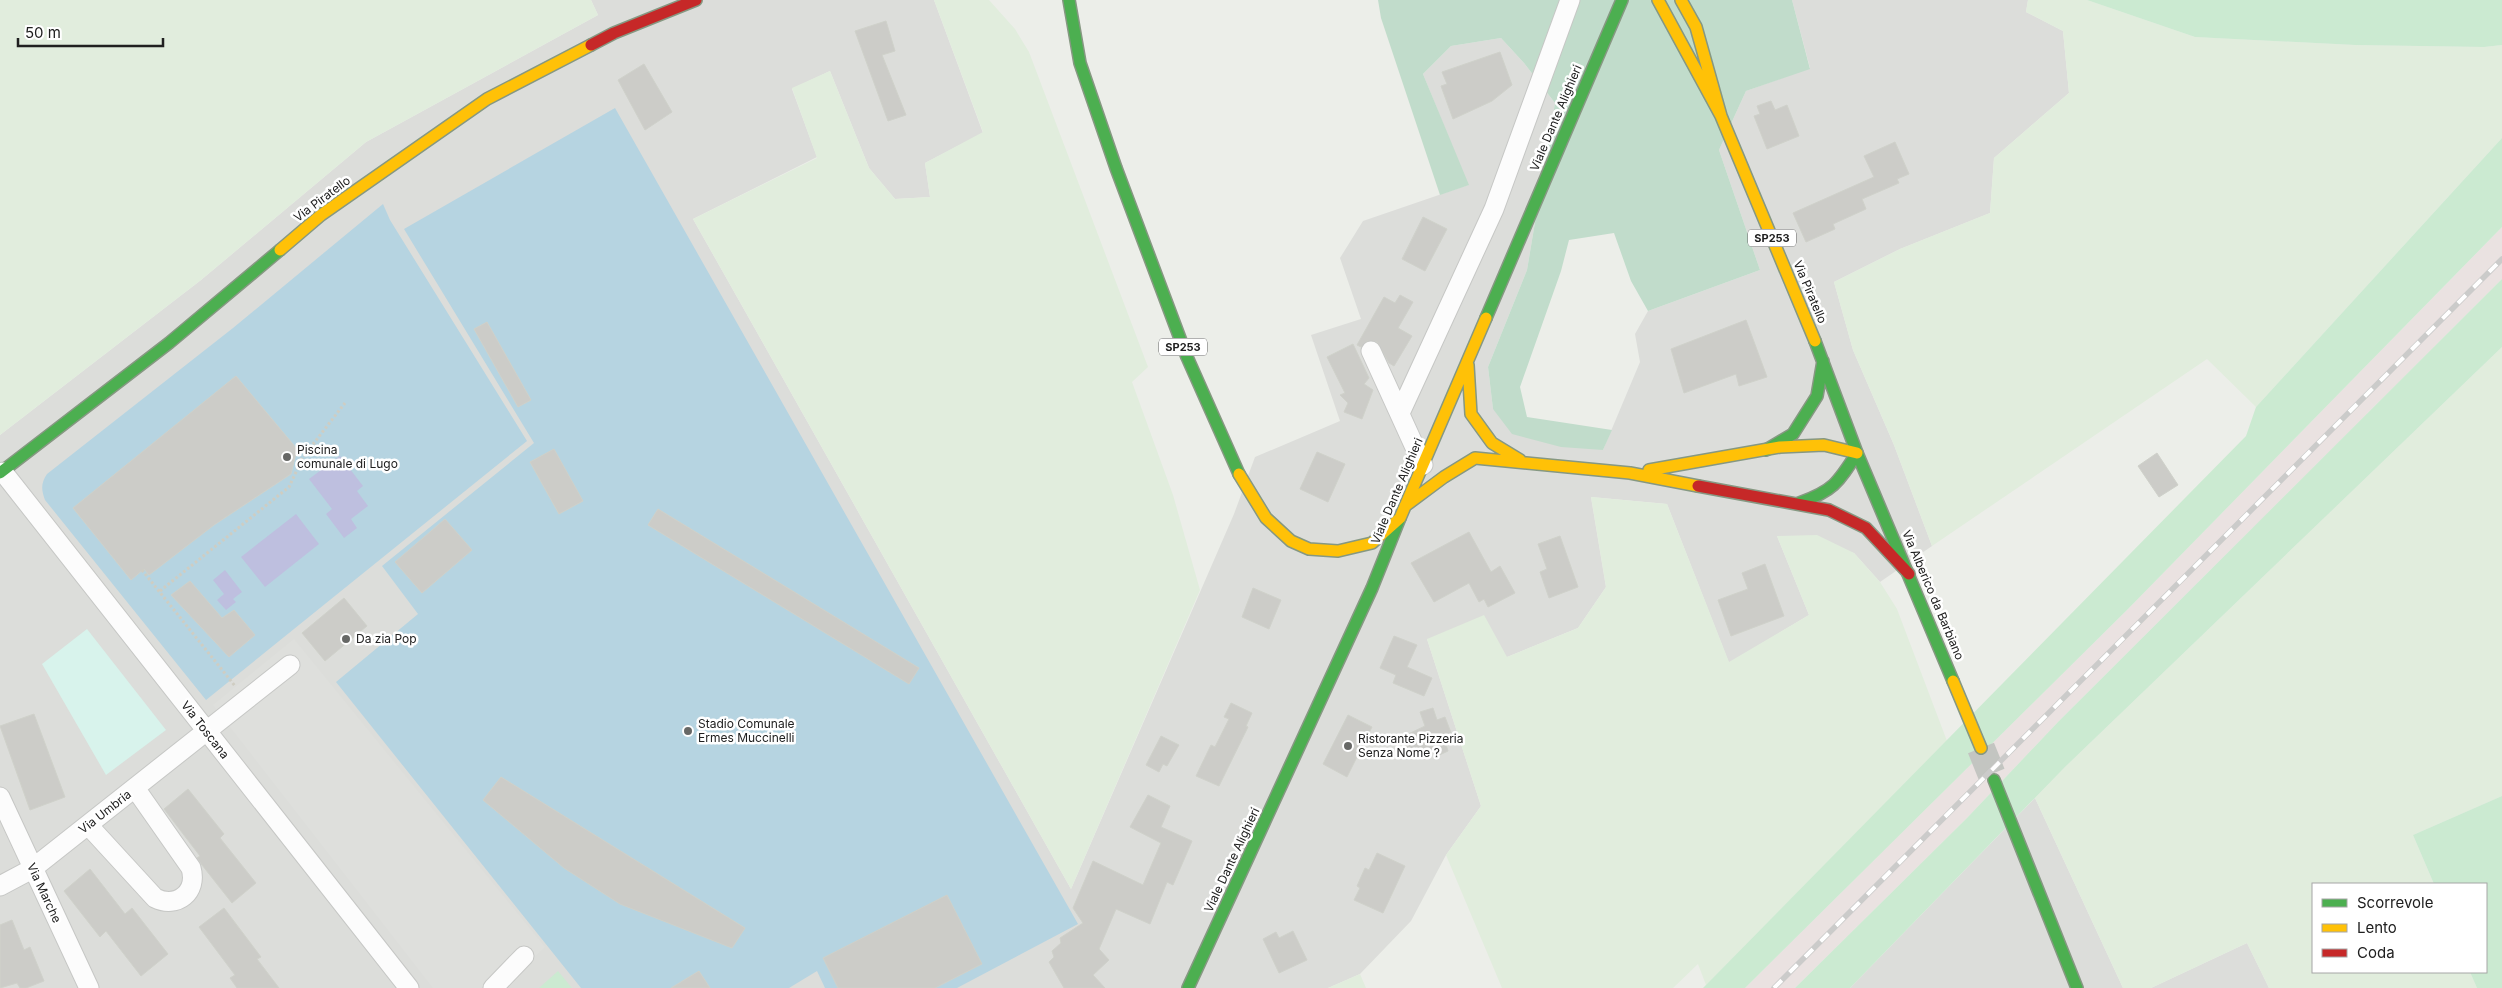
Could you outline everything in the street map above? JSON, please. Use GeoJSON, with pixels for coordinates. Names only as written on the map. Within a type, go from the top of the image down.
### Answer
{"type":"FeatureCollection","features":[{"type":"Feature","properties":{"kind":"main road","name":"Via Piratello"},"geometry":{"type":"LineString","coordinates":[[2,473],[169,343],[321,215],[487,99],[614,33],[696,0]]}},
{"type":"Feature","properties":{"kind":"main road","name":"SP253"},"geometry":{"type":"LineString","coordinates":[[1069,0],[1080,63],[1116,168],[1187,357],[1234,467],[1266,518],[1291,541],[1309,549],[1338,551],[1372,542],[1402,512],[1444,478],[1475,458],[1630,473],[1829,510],[1866,528],[1909,574]]}},
{"type":"Feature","properties":{"kind":"main road","name":"SP253"},"geometry":{"type":"LineString","coordinates":[[1074,20],[1076,0]]}},
{"type":"Feature","properties":{"kind":"main road","name":"Viale Dante Alighieri"},"geometry":{"type":"LineString","coordinates":[[1188,988],[1372,588],[1402,512],[1622,0]]}},
{"type":"Feature","properties":{"kind":"main road","name":"Via Piratello"},"geometry":{"type":"LineString","coordinates":[[1658,0],[1721,116],[1823,359],[1857,453]]}},
{"type":"Feature","properties":{"kind":"main road","name":"Via Piratello"},"geometry":{"type":"LineString","coordinates":[[1681,0],[1696,27],[1721,116]]}},
{"type":"Feature","properties":{"kind":"main road","name":"SP253"},"geometry":{"type":"LineString","coordinates":[[1766,450],[1794,434],[1817,396],[1823,359]]}},
{"type":"Feature","properties":{"kind":"main road","name":"SP253"},"geometry":{"type":"LineString","coordinates":[[1468,362],[1471,414],[1492,443],[1523,462]]}},
{"type":"Feature","properties":{"kind":"main road","name":"SP253"},"geometry":{"type":"LineString","coordinates":[[1630,473],[1766,450],[1825,445],[1857,453]]}},
{"type":"Feature","properties":{"kind":"main road"},"geometry":{"type":"LineString","coordinates":[[1798,504],[1824,494],[1843,475],[1857,453]]}},
{"type":"Feature","properties":{"kind":"main road","name":"Via Alberico da Barbiano"},"geometry":{"type":"LineString","coordinates":[[1857,453],[1981,748]]}},
{"type":"Feature","properties":{"kind":"main road"},"geometry":{"type":"LineString","coordinates":[[1994,780],[2077,988]]}},
{"type":"Feature","properties":{"kind":"street"},"geometry":{"type":"LineString","coordinates":[[1400,413],[1494,209],[1570,0]]}},
{"type":"Feature","properties":{"kind":"street"},"geometry":{"type":"LineString","coordinates":[[1371,351],[1423,465]]}},
{"type":"Feature","properties":{"kind":"street","name":"Via Toscana"},"geometry":{"type":"LineString","coordinates":[[2,473],[409,988]]}},
{"type":"Feature","properties":{"kind":"street","name":"Via Umbria"},"geometry":{"type":"LineString","coordinates":[[0,886],[32,869],[290,665]]}},
{"type":"Feature","properties":{"kind":"street"},"geometry":{"type":"LineString","coordinates":[[88,825],[155,898],[170,903],[184,897],[192,883],[191,868],[135,788]]}},
{"type":"Feature","properties":{"kind":"street","name":"Via Marche"},"geometry":{"type":"LineString","coordinates":[[0,796],[32,869],[89,988]]}},
{"type":"Feature","properties":{"kind":"street"},"geometry":{"type":"LineString","coordinates":[[493,988],[524,956]]}},
{"type":"Feature","properties":{"kind":"path"},"geometry":{"type":"LineString","coordinates":[[160,591],[290,486],[303,457],[345,403]]}},
{"type":"Feature","properties":{"kind":"path"},"geometry":{"type":"LineString","coordinates":[[142,570],[246,700]]}},
{"type":"Feature","properties":{"kind":"shaded area"},"geometry":{"type":"Polygon","coordinates":[[[591,0],[934,0],[983,133],[925,163],[930,197],[895,199],[869,168],[830,71],[792,89],[817,157],[693,219],[1071,889],[1234,514],[1255,457],[1340,421],[1311,335],[1361,319],[1340,258],[1363,221],[1468,185],[1423,74],[1451,46],[1501,38],[1524,63],[1555,103],[1527,270],[1488,367],[1493,409],[1603,450],[1640,362],[1635,334],[1648,311],[1760,270],[1719,150],[1746,91],[1810,68],[1792,0],[2028,0],[2026,12],[2063,31],[2069,93],[1994,158],[1990,213],[1900,249],[1834,282],[1853,350],[1894,445],[1932,546],[1880,582],[1854,553],[1777,536],[1809,615],[1729,663],[1667,504],[1591,497],[1606,587],[1578,628],[1507,657],[1427,639],[1481,806],[1446,855],[1411,921],[1360,974],[1328,988],[0,988],[0,435],[201,280],[366,142],[598,15],[591,0]]]}},
{"type":"Feature","properties":{"kind":"shaded area"},"geometry":{"type":"Polygon","coordinates":[[[615,108],[1078,924],[957,988],[825,988],[817,971],[789,988],[581,988],[336,682],[418,614],[382,566],[534,443],[404,229],[615,108]]]}},
{"type":"Feature","properties":{"kind":"shaded area","name":"Piscina comunale di Lugo"},"geometry":{"type":"Polygon","coordinates":[[[383,204],[390,220],[527,441],[206,700],[45,500],[42,489],[44,480],[47,474],[233,328],[383,204]]]}},
{"type":"Feature","properties":{"kind":"shaded area"},"geometry":{"type":"Polygon","coordinates":[[[2502,227],[2502,279],[2058,722],[1967,818],[1795,988],[1745,988],[2128,609],[2502,227]]]}},
{"type":"Feature","properties":{"kind":"shaded area"},"geometry":{"type":"Polygon","coordinates":[[[340,456],[363,486],[357,491],[368,506],[351,519],[357,528],[344,538],[326,514],[332,509],[309,479],[340,456]]]}},
{"type":"Feature","properties":{"kind":"shaded area"},"geometry":{"type":"Polygon","coordinates":[[[296,514],[319,544],[265,587],[241,557],[296,514]]]}},
{"type":"Feature","properties":{"kind":"shaded area"},"geometry":{"type":"Polygon","coordinates":[[[225,570],[242,592],[233,599],[236,602],[226,610],[217,600],[224,594],[213,580],[225,570]]]}},
{"type":"Feature","properties":{"kind":"shaded area"},"geometry":{"type":"Polygon","coordinates":[[[87,629],[166,730],[106,775],[42,664],[87,629]]]}},
{"type":"Feature","properties":{"kind":"shaded area"},"geometry":{"type":"Polygon","coordinates":[[[294,639],[545,947],[502,988],[433,988],[213,705],[294,639]]]}},
{"type":"Feature","properties":{"kind":"shaded area"},"geometry":{"type":"Polygon","coordinates":[[[2035,798],[2123,988],[1850,988],[2035,798]]]}},
{"type":"Feature","properties":{"kind":"shaded area"},"geometry":{"type":"Polygon","coordinates":[[[2247,943],[2269,988],[2151,988],[2247,943]]]}},
{"type":"Feature","properties":{"kind":"green space"},"geometry":{"type":"Polygon","coordinates":[[[0,0],[591,0],[598,15],[366,142],[201,280],[0,435],[0,0]]]}},
{"type":"Feature","properties":{"kind":"green space"},"geometry":{"type":"Polygon","coordinates":[[[934,0],[989,0],[1015,29],[1029,52],[1148,367],[1132,382],[1173,495],[1200,590],[1071,889],[693,219],[817,158],[792,88],[830,71],[869,168],[895,199],[930,197],[925,163],[983,132],[934,0]]]}},
{"type":"Feature","properties":{"kind":"green space"},"geometry":{"type":"Polygon","coordinates":[[[1378,0],[1792,0],[1810,69],[1746,91],[1719,150],[1760,270],[1648,311],[1631,281],[1614,233],[1569,240],[1561,271],[1520,387],[1527,417],[1612,430],[1603,450],[1561,447],[1512,434],[1493,409],[1488,367],[1527,270],[1555,103],[1524,63],[1501,38],[1451,46],[1423,74],[1469,185],[1440,195],[1381,18],[1378,0]]]}},
{"type":"Feature","properties":{"kind":"green space"},"geometry":{"type":"Polygon","coordinates":[[[2028,0],[2087,0],[2195,37],[2355,45],[2484,47],[2502,45],[2502,138],[2256,407],[2207,359],[1932,546],[1894,445],[1853,350],[1834,282],[1900,249],[1990,213],[1994,158],[2069,93],[2063,31],[2026,12],[2028,0]]]}},
{"type":"Feature","properties":{"kind":"green space"},"geometry":{"type":"Polygon","coordinates":[[[2087,0],[2502,0],[2502,45],[2484,47],[2355,45],[2195,37],[2087,0]]]}},
{"type":"Feature","properties":{"kind":"green space"},"geometry":{"type":"Polygon","coordinates":[[[2502,138],[2502,227],[2128,609],[1745,988],[1703,988],[2246,436],[2256,407],[2502,138]]]}},
{"type":"Feature","properties":{"kind":"green space"},"geometry":{"type":"Polygon","coordinates":[[[2502,279],[2502,347],[2065,767],[1850,988],[1795,988],[1967,818],[2058,722],[2502,279]]]}},
{"type":"Feature","properties":{"kind":"green space"},"geometry":{"type":"Polygon","coordinates":[[[2502,347],[2502,796],[2413,835],[2434,883],[2312,883],[2312,973],[2470,973],[2477,988],[2269,988],[2247,943],[2151,988],[2123,988],[2035,798],[2502,347]]]}},
{"type":"Feature","properties":{"kind":"green space"},"geometry":{"type":"Polygon","coordinates":[[[1591,497],[1667,504],[1729,662],[1809,615],[1777,536],[1817,535],[1854,553],[1880,582],[1897,609],[1947,741],[1706,985],[1698,964],[1673,988],[1502,988],[1446,855],[1481,806],[1427,639],[1484,615],[1507,657],[1578,628],[1606,587],[1591,497]]]}},
{"type":"Feature","properties":{"kind":"green space"},"geometry":{"type":"Polygon","coordinates":[[[2502,796],[2502,988],[2477,988],[2470,973],[2487,973],[2487,883],[2434,883],[2413,835],[2502,796]]]}},
{"type":"Feature","properties":{"kind":"green space"},"geometry":{"type":"Polygon","coordinates":[[[558,971],[572,988],[539,988],[558,971]]]}},
{"type":"Feature","properties":{"kind":"green space"},"geometry":{"type":"Polygon","coordinates":[[[1360,974],[1366,988],[1328,988],[1360,974]]]}},
{"type":"Feature","properties":{"kind":"building"},"geometry":{"type":"Polygon","coordinates":[[[886,21],[895,51],[882,55],[906,115],[888,121],[855,31],[886,21]]]}},
{"type":"Feature","properties":{"kind":"building"},"geometry":{"type":"Polygon","coordinates":[[[1500,52],[1512,85],[1492,101],[1453,119],[1441,86],[1447,84],[1442,72],[1500,52]]]}},
{"type":"Feature","properties":{"kind":"building"},"geometry":{"type":"Polygon","coordinates":[[[644,64],[672,112],[645,130],[618,80],[644,64]]]}},
{"type":"Feature","properties":{"kind":"building"},"geometry":{"type":"Polygon","coordinates":[[[1771,101],[1775,110],[1787,105],[1799,136],[1767,149],[1754,116],[1760,114],[1757,106],[1771,101]]]}},
{"type":"Feature","properties":{"kind":"building"},"geometry":{"type":"Polygon","coordinates":[[[1895,142],[1909,174],[1897,179],[1899,183],[1862,199],[1866,209],[1833,224],[1835,229],[1806,242],[1793,213],[1874,177],[1864,156],[1895,142]]]}},
{"type":"Feature","properties":{"kind":"building"},"geometry":{"type":"Polygon","coordinates":[[[1423,217],[1447,229],[1425,271],[1402,259],[1423,217]]]}},
{"type":"Feature","properties":{"kind":"building"},"geometry":{"type":"Polygon","coordinates":[[[1400,295],[1413,302],[1398,328],[1412,336],[1394,366],[1389,363],[1377,342],[1367,341],[1361,347],[1357,345],[1384,297],[1395,303],[1400,295]]]}},
{"type":"Feature","properties":{"kind":"building"},"geometry":{"type":"Polygon","coordinates":[[[1746,320],[1767,377],[1739,386],[1736,374],[1684,393],[1671,349],[1746,320]]]}},
{"type":"Feature","properties":{"kind":"building"},"geometry":{"type":"Polygon","coordinates":[[[487,322],[531,400],[518,407],[474,329],[487,322]]]}},
{"type":"Feature","properties":{"kind":"building"},"geometry":{"type":"Polygon","coordinates":[[[1353,344],[1369,378],[1364,384],[1373,390],[1362,419],[1344,412],[1348,403],[1340,395],[1345,393],[1327,357],[1353,344]]]}},
{"type":"Feature","properties":{"kind":"building"},"geometry":{"type":"Polygon","coordinates":[[[236,376],[297,449],[291,474],[214,525],[149,575],[144,569],[131,580],[73,508],[236,376]]]}},
{"type":"Feature","properties":{"kind":"building"},"geometry":{"type":"Polygon","coordinates":[[[554,449],[583,501],[559,514],[530,462],[554,449]]]}},
{"type":"Feature","properties":{"kind":"building"},"geometry":{"type":"Polygon","coordinates":[[[1317,452],[1345,464],[1328,502],[1300,489],[1317,452]]]}},
{"type":"Feature","properties":{"kind":"building"},"geometry":{"type":"Polygon","coordinates":[[[2157,453],[2178,485],[2159,497],[2138,466],[2157,453]]]}},
{"type":"Feature","properties":{"kind":"building"},"geometry":{"type":"Polygon","coordinates":[[[658,509],[919,668],[909,684],[648,525],[658,509]]]}},
{"type":"Feature","properties":{"kind":"building"},"geometry":{"type":"Polygon","coordinates":[[[445,519],[472,550],[422,593],[395,562],[445,519]]]}},
{"type":"Feature","properties":{"kind":"building"},"geometry":{"type":"Polygon","coordinates":[[[1469,532],[1491,572],[1500,566],[1515,593],[1488,607],[1484,599],[1479,602],[1469,583],[1434,602],[1411,563],[1469,532]]]}},
{"type":"Feature","properties":{"kind":"building"},"geometry":{"type":"Polygon","coordinates":[[[1560,536],[1578,587],[1549,598],[1540,572],[1547,569],[1538,544],[1560,536]]]}},
{"type":"Feature","properties":{"kind":"building"},"geometry":{"type":"Polygon","coordinates":[[[1765,564],[1784,616],[1731,636],[1718,600],[1748,589],[1742,573],[1765,564]]]}},
{"type":"Feature","properties":{"kind":"building"},"geometry":{"type":"Polygon","coordinates":[[[190,581],[222,618],[234,610],[255,635],[229,657],[171,595],[190,581]]]}},
{"type":"Feature","properties":{"kind":"building"},"geometry":{"type":"Polygon","coordinates":[[[1253,588],[1281,600],[1269,629],[1242,617],[1253,588]]]}},
{"type":"Feature","properties":{"kind":"building"},"geometry":{"type":"Polygon","coordinates":[[[344,598],[367,626],[325,661],[302,633],[344,598]]]}},
{"type":"Feature","properties":{"kind":"building"},"geometry":{"type":"Polygon","coordinates":[[[1394,636],[1417,645],[1407,667],[1432,678],[1424,696],[1393,683],[1396,675],[1380,668],[1394,636]]]}},
{"type":"Feature","properties":{"kind":"building"},"geometry":{"type":"Polygon","coordinates":[[[1231,703],[1252,713],[1246,726],[1248,727],[1219,786],[1196,776],[1211,745],[1215,747],[1229,719],[1224,717],[1231,703]]]}},
{"type":"Feature","properties":{"kind":"building"},"geometry":{"type":"Polygon","coordinates":[[[1433,708],[1437,720],[1445,717],[1453,738],[1445,741],[1448,751],[1435,757],[1432,750],[1420,754],[1418,749],[1409,754],[1402,737],[1425,726],[1420,712],[1433,708]]]}},
{"type":"Feature","properties":{"kind":"building"},"geometry":{"type":"Polygon","coordinates":[[[34,714],[65,797],[30,810],[0,726],[34,714]]]}},
{"type":"Feature","properties":{"kind":"building","name":"Ristorante Pizzeria Senza Nome ?"},"geometry":{"type":"Polygon","coordinates":[[[1348,715],[1372,727],[1347,777],[1323,764],[1348,715]]]}},
{"type":"Feature","properties":{"kind":"building"},"geometry":{"type":"Polygon","coordinates":[[[1161,736],[1179,745],[1167,766],[1163,764],[1159,772],[1146,765],[1161,736]]]}},
{"type":"Feature","properties":{"kind":"building"},"geometry":{"type":"Polygon","coordinates":[[[501,777],[745,928],[732,948],[620,904],[564,868],[483,800],[501,777]]]}},
{"type":"Feature","properties":{"kind":"building"},"geometry":{"type":"Polygon","coordinates":[[[188,789],[224,834],[220,838],[256,883],[232,903],[202,865],[197,858],[200,856],[164,809],[188,789]]]}},
{"type":"Feature","properties":{"kind":"building"},"geometry":{"type":"Polygon","coordinates":[[[1148,795],[1170,806],[1161,827],[1192,841],[1173,885],[1167,882],[1150,924],[1116,909],[1099,949],[1109,960],[1093,975],[1105,988],[1064,988],[1049,962],[1054,957],[1052,951],[1061,943],[1060,938],[1083,923],[1073,908],[1093,861],[1143,885],[1161,843],[1130,827],[1148,795]]]}},
{"type":"Feature","properties":{"kind":"building"},"geometry":{"type":"Polygon","coordinates":[[[1377,853],[1405,866],[1383,913],[1354,900],[1360,888],[1357,886],[1365,868],[1369,870],[1377,853]]]}},
{"type":"Feature","properties":{"kind":"building"},"geometry":{"type":"Polygon","coordinates":[[[90,869],[125,914],[132,908],[168,954],[141,976],[106,931],[100,937],[64,891],[90,869]]]}},
{"type":"Feature","properties":{"kind":"building"},"geometry":{"type":"Polygon","coordinates":[[[947,895],[982,964],[935,988],[838,988],[823,958],[947,895]]]}},
{"type":"Feature","properties":{"kind":"building"},"geometry":{"type":"Polygon","coordinates":[[[224,908],[261,957],[257,959],[279,988],[237,988],[230,978],[235,975],[199,927],[224,908]]]}},
{"type":"Feature","properties":{"kind":"building"},"geometry":{"type":"Polygon","coordinates":[[[12,920],[24,950],[30,947],[44,981],[26,988],[20,988],[17,983],[0,988],[0,925],[12,920]]]}},
{"type":"Feature","properties":{"kind":"building"},"geometry":{"type":"Polygon","coordinates":[[[1293,931],[1307,960],[1279,973],[1263,939],[1276,932],[1279,938],[1293,931]]]}},
{"type":"Feature","properties":{"kind":"building"},"geometry":{"type":"Polygon","coordinates":[[[699,971],[710,988],[671,988],[699,971]]]}},
{"type":"Feature","properties":{"kind":"tunnel"},"geometry":{"type":"LineString","coordinates":[[1981,748],[1994,780]]}},
{"type":"Feature","properties":{"kind":"railway"},"geometry":{"type":"LineString","coordinates":[[1774,988],[2502,259]]}},
{"type":"Feature","properties":{"kind":"traffic: fast"},"geometry":{"type":"LineString","coordinates":[[1069,0],[1080,63],[1116,168],[1187,357],[1239,474]]}},
{"type":"Feature","properties":{"kind":"traffic: fast"},"geometry":{"type":"LineString","coordinates":[[1486,318],[1622,0]]}},
{"type":"Feature","properties":{"kind":"traffic: fast"},"geometry":{"type":"LineString","coordinates":[[0,473],[169,343],[280,250]]}},
{"type":"Feature","properties":{"kind":"traffic: fast"},"geometry":{"type":"LineString","coordinates":[[1815,341],[1857,453]]}},
{"type":"Feature","properties":{"kind":"traffic: fast"},"geometry":{"type":"LineString","coordinates":[[1766,450],[1793,434],[1817,396],[1823,361]]}},
{"type":"Feature","properties":{"kind":"traffic: fast"},"geometry":{"type":"LineString","coordinates":[[1857,453],[1953,681]]}},
{"type":"Feature","properties":{"kind":"traffic: fast"},"geometry":{"type":"LineString","coordinates":[[1799,503],[1820,494],[1834,485],[1857,453]]}},
{"type":"Feature","properties":{"kind":"traffic: fast"},"geometry":{"type":"LineString","coordinates":[[1188,988],[1372,588],[1400,518]]}},
{"type":"Feature","properties":{"kind":"traffic: fast"},"geometry":{"type":"LineString","coordinates":[[1994,780],[2077,988]]}},
{"type":"Feature","properties":{"kind":"traffic: slow"},"geometry":{"type":"LineString","coordinates":[[1658,0],[1721,116],[1696,27],[1681,0]]}},
{"type":"Feature","properties":{"kind":"traffic: slow"},"geometry":{"type":"LineString","coordinates":[[280,250],[321,215],[487,99],[591,45]]}},
{"type":"Feature","properties":{"kind":"traffic: slow"},"geometry":{"type":"LineString","coordinates":[[1721,116],[1815,341]]}},
{"type":"Feature","properties":{"kind":"traffic: slow"},"geometry":{"type":"LineString","coordinates":[[1239,474],[1266,518],[1291,541],[1309,549],[1338,551],[1372,543],[1400,518],[1486,318]]}},
{"type":"Feature","properties":{"kind":"traffic: slow"},"geometry":{"type":"LineString","coordinates":[[1468,365],[1471,414],[1492,443],[1520,460]]}},
{"type":"Feature","properties":{"kind":"traffic: slow"},"geometry":{"type":"LineString","coordinates":[[1649,470],[1780,447],[1824,445],[1857,453]]}},
{"type":"Feature","properties":{"kind":"traffic: slow"},"geometry":{"type":"LineString","coordinates":[[1405,506],[1444,477],[1475,458],[1630,473],[1698,486]]}},
{"type":"Feature","properties":{"kind":"traffic: slow"},"geometry":{"type":"LineString","coordinates":[[1953,681],[1981,748]]}},
{"type":"Feature","properties":{"kind":"traffic: jam"},"geometry":{"type":"LineString","coordinates":[[591,45],[614,33],[696,0]]}},
{"type":"Feature","properties":{"kind":"traffic: jam"},"geometry":{"type":"LineString","coordinates":[[1698,486],[1829,510],[1866,528],[1909,574]]}},
{"type":"Feature","properties":{"kind":"place","name":"Piscina comunale di Lugo"},"geometry":{"type":"Point","coordinates":[287,457]}},
{"type":"Feature","properties":{"kind":"place","name":"Da zia Pop"},"geometry":{"type":"Point","coordinates":[346,639]}},
{"type":"Feature","properties":{"kind":"place","name":"Stadio Comunale Ermes Muccinelli"},"geometry":{"type":"Point","coordinates":[688,731]}},
{"type":"Feature","properties":{"kind":"place","name":"Ristorante Pizzeria Senza Nome ?"},"geometry":{"type":"Point","coordinates":[1348,746]}}]}
